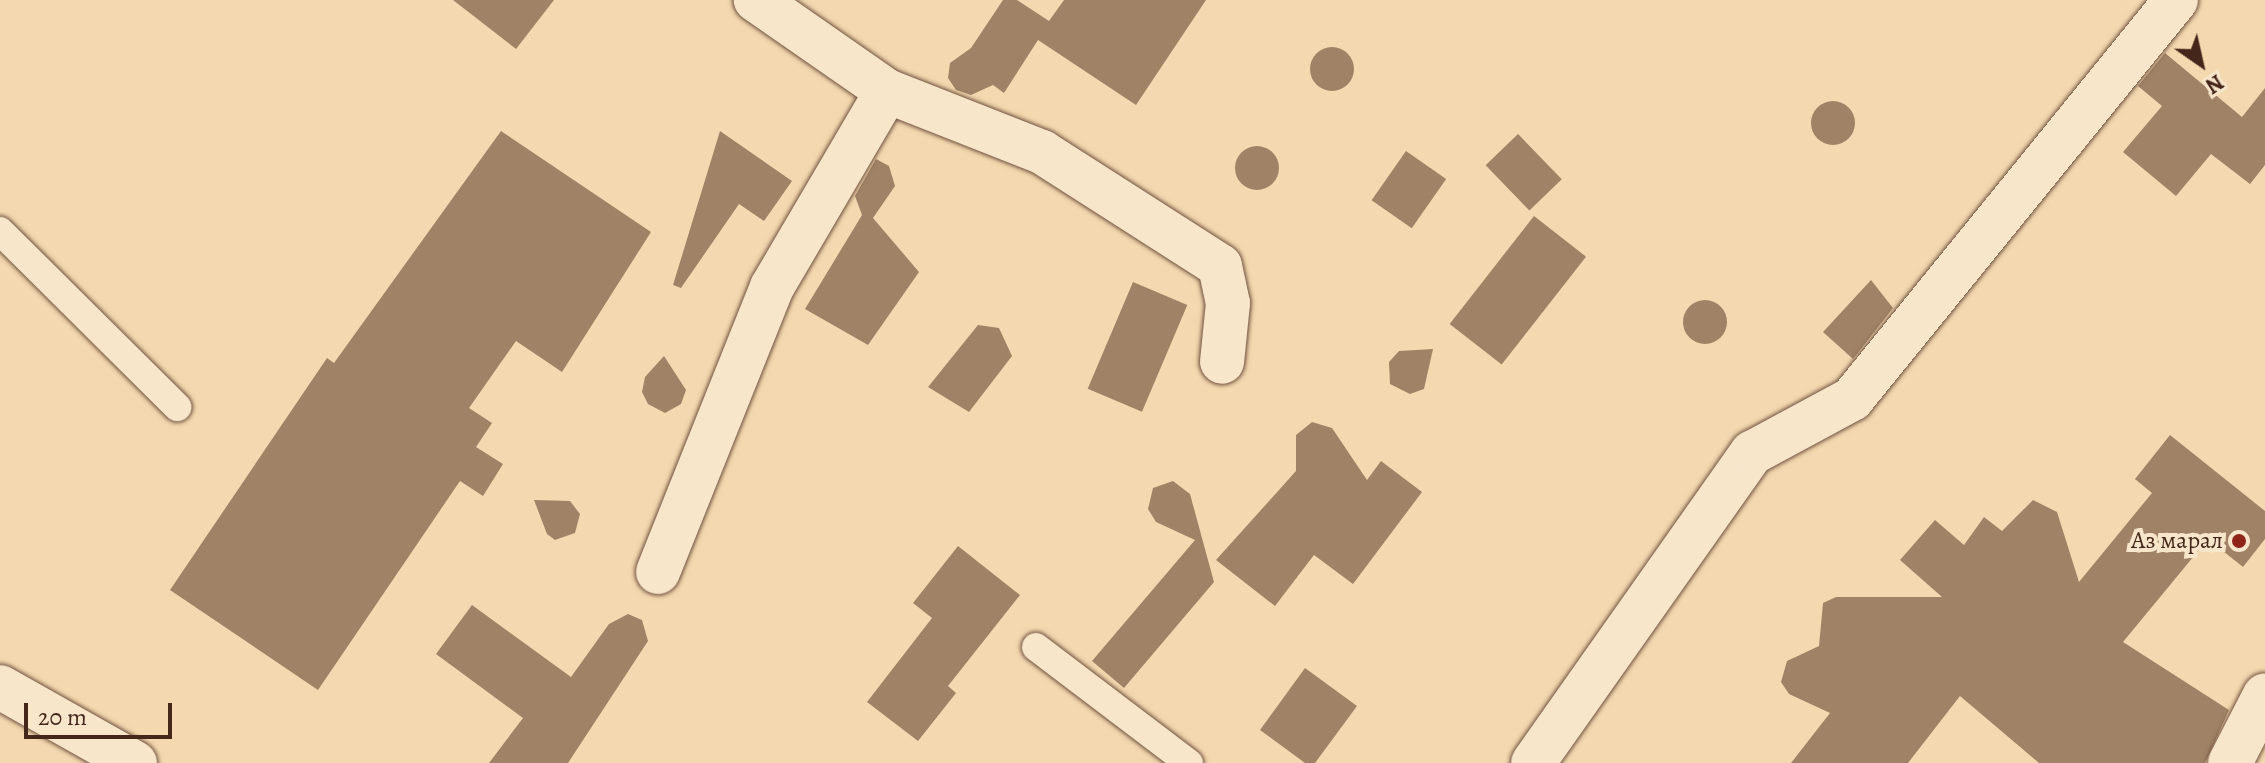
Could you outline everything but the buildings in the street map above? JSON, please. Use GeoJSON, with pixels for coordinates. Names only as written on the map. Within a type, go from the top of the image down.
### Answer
{"type":"FeatureCollection","features":[{"type":"Feature","properties":{"kind":"street"},"geometry":{"type":"LineString","coordinates":[[756,0],[887,91],[1042,152],[1220,266],[1228,303],[1222,362]]}},
{"type":"Feature","properties":{"kind":"street"},"geometry":{"type":"LineString","coordinates":[[1536,762],[1752,453],[1852,399],[2176,0]]}},
{"type":"Feature","properties":{"kind":"street"},"geometry":{"type":"LineString","coordinates":[[658,572],[772,287],[887,91]]}},
{"type":"Feature","properties":{"kind":"street"},"geometry":{"type":"LineString","coordinates":[[0,687],[126,761]]}},
{"type":"Feature","properties":{"kind":"street"},"geometry":{"type":"LineString","coordinates":[[2230,763],[2265,695]]}},
{"type":"Feature","properties":{"kind":"lane"},"geometry":{"type":"LineString","coordinates":[[0,231],[177,407]]}},
{"type":"Feature","properties":{"kind":"lane"},"geometry":{"type":"LineString","coordinates":[[1036,647],[1189,763]]}},
{"type":"Feature","properties":{"kind":"place","name":"Аз марал"},"geometry":{"type":"Point","coordinates":[2239,541]}}]}
